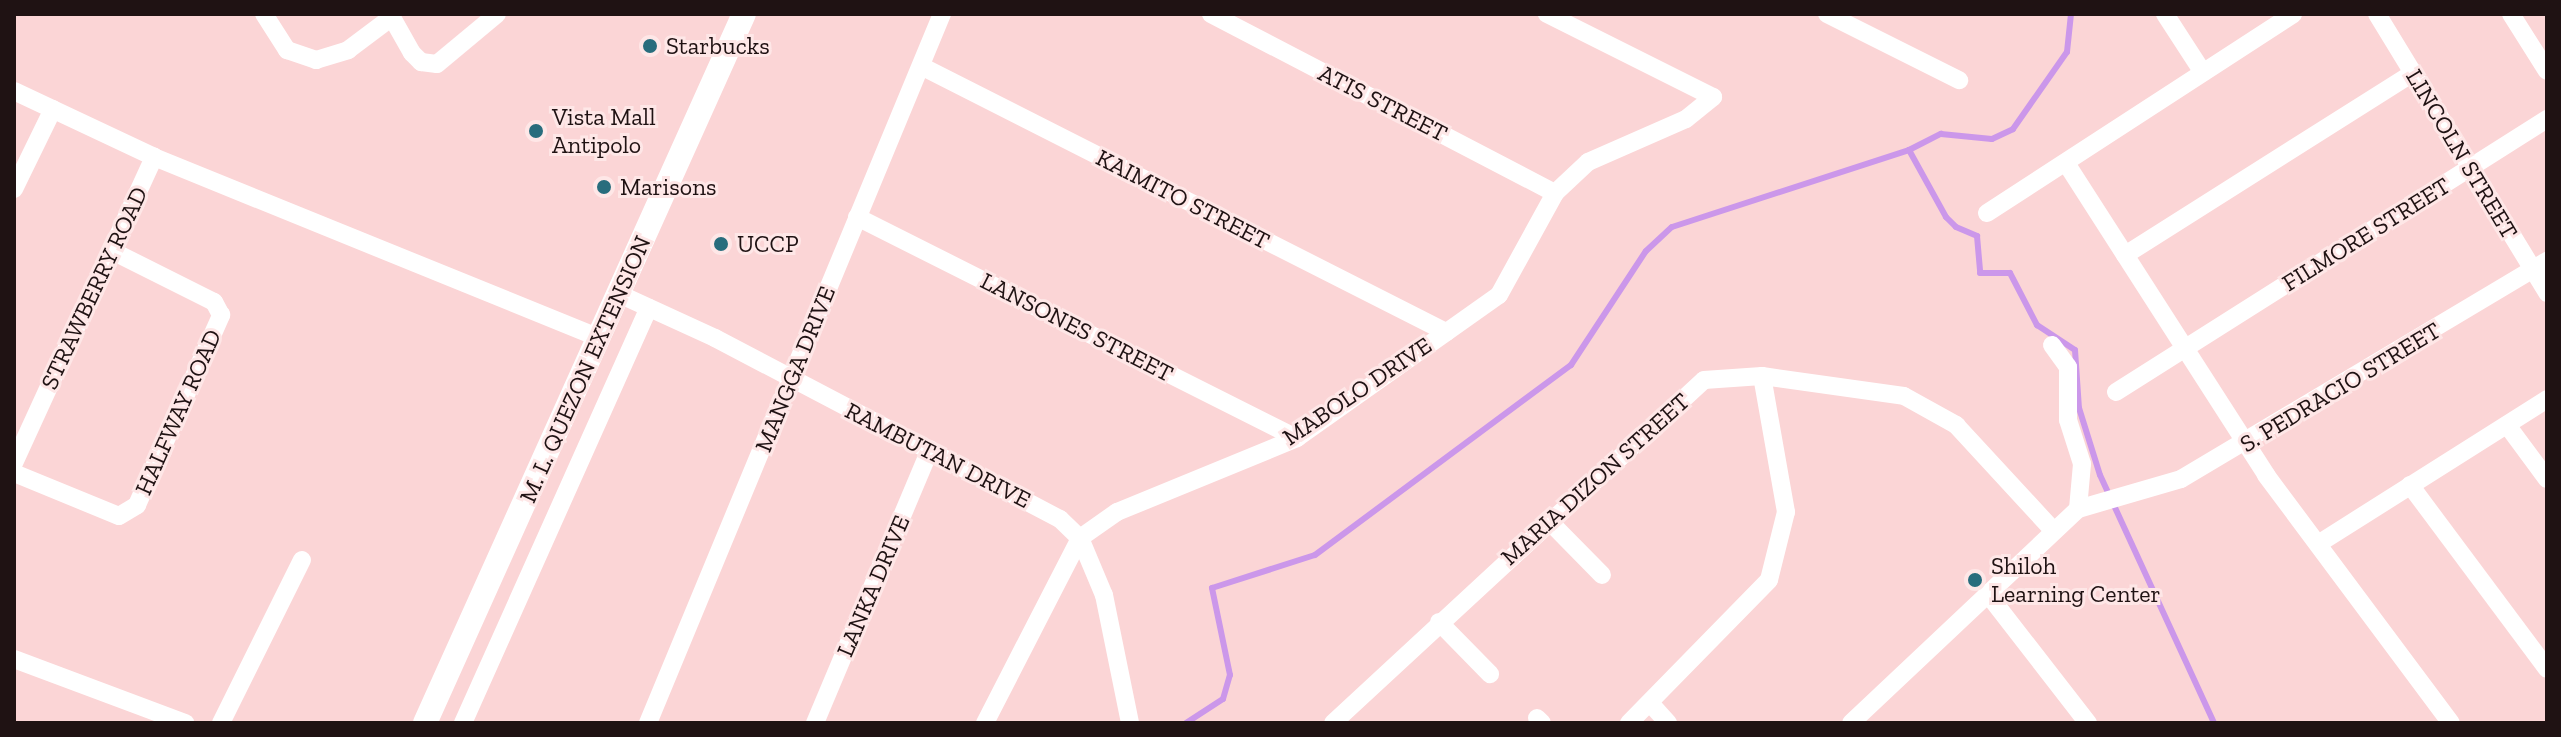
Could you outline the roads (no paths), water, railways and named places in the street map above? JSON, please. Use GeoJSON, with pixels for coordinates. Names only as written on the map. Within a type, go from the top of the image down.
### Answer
{"type":"FeatureCollection","features":[{"type":"Feature","properties":{"kind":"main road","name":"M. L. QUEZON EXTENSION"},"geometry":{"type":"LineString","coordinates":[[425,723],[744,14]]}},
{"type":"Feature","properties":{"kind":"street"},"geometry":{"type":"LineString","coordinates":[[264,14],[287,50],[316,60],[348,50],[391,16],[412,53],[421,62],[437,64],[497,14]]}},
{"type":"Feature","properties":{"kind":"street","name":"MANGGA DRIVE"},"geometry":{"type":"LineString","coordinates":[[648,723],[942,14]]}},
{"type":"Feature","properties":{"kind":"street","name":"ATIS STREET"},"geometry":{"type":"LineString","coordinates":[[1211,14],[1555,193]]}},
{"type":"Feature","properties":{"kind":"street","name":"MABOLO DRIVE"},"geometry":{"type":"LineString","coordinates":[[985,723],[1080,538],[1117,512],[1297,438],[1499,295],[1555,193],[1588,162],[1686,119],[1713,97],[1547,14]]}},
{"type":"Feature","properties":{"kind":"street"},"geometry":{"type":"LineString","coordinates":[[1827,14],[1959,80]]}},
{"type":"Feature","properties":{"kind":"street"},"geometry":{"type":"LineString","coordinates":[[2165,14],[2202,71]]}},
{"type":"Feature","properties":{"kind":"street"},"geometry":{"type":"LineString","coordinates":[[1987,213],[2293,14]]}},
{"type":"Feature","properties":{"kind":"street","name":"LINCOLN STREET"},"geometry":{"type":"LineString","coordinates":[[2377,14],[2472,167],[2539,266],[2547,293]]}},
{"type":"Feature","properties":{"kind":"street"},"geometry":{"type":"LineString","coordinates":[[2511,14],[2547,71]]}},
{"type":"Feature","properties":{"kind":"street","name":"KAIMITO STREET"},"geometry":{"type":"LineString","coordinates":[[921,66],[1446,332]]}},
{"type":"Feature","properties":{"kind":"street"},"geometry":{"type":"LineString","coordinates":[[2125,255],[2414,72]]}},
{"type":"Feature","properties":{"kind":"street"},"geometry":{"type":"LineString","coordinates":[[14,91],[154,157],[599,338]]}},
{"type":"Feature","properties":{"kind":"street"},"geometry":{"type":"LineString","coordinates":[[14,189],[53,109]]}},
{"type":"Feature","properties":{"kind":"street","name":"FILMORE STREET"},"geometry":{"type":"LineString","coordinates":[[2116,392],[2547,119]]}},
{"type":"Feature","properties":{"kind":"street","name":"STRAWBERRY ROAD"},"geometry":{"type":"LineString","coordinates":[[14,463],[154,157]]}},
{"type":"Feature","properties":{"kind":"street"},"geometry":{"type":"LineString","coordinates":[[2066,163],[2245,445],[2451,723]]}},
{"type":"Feature","properties":{"kind":"street","name":"LANSONES STREET"},"geometry":{"type":"LineString","coordinates":[[857,217],[1297,438]]}},
{"type":"Feature","properties":{"kind":"street","name":"HALFWAY ROAD"},"geometry":{"type":"LineString","coordinates":[[14,473],[119,516],[137,505],[202,359],[221,315],[214,302],[112,251]]}},
{"type":"Feature","properties":{"kind":"street","name":"S. PEDRACIO STREET"},"geometry":{"type":"LineString","coordinates":[[1851,723],[2052,529],[2085,507],[2124,493],[2181,479],[2245,445],[2539,266]]}},
{"type":"Feature","properties":{"kind":"street","name":"RAMBUTAN DRIVE"},"geometry":{"type":"LineString","coordinates":[[619,294],[930,449],[1060,519],[1080,538],[1104,595],[1130,723]]}},
{"type":"Feature","properties":{"kind":"street"},"geometry":{"type":"LineString","coordinates":[[463,723],[649,308]]}},
{"type":"Feature","properties":{"kind":"street"},"geometry":{"type":"LineString","coordinates":[[2052,345],[2068,367],[2068,420],[2082,464],[2085,507]]}},
{"type":"Feature","properties":{"kind":"street"},"geometry":{"type":"LineString","coordinates":[[1629,723],[1769,580],[1786,512],[1762,376]]}},
{"type":"Feature","properties":{"kind":"street","name":"MARIA DIZON STREET"},"geometry":{"type":"LineString","coordinates":[[1333,723],[1548,520],[1704,380],[1762,376],[1904,396],[1956,425],[2052,529]]}},
{"type":"Feature","properties":{"kind":"street"},"geometry":{"type":"LineString","coordinates":[[2318,544],[2547,399]]}},
{"type":"Feature","properties":{"kind":"street"},"geometry":{"type":"LineString","coordinates":[[2507,425],[2547,479]]}},
{"type":"Feature","properties":{"kind":"street","name":"LANKA DRIVE"},"geometry":{"type":"LineString","coordinates":[[815,723],[930,449]]}},
{"type":"Feature","properties":{"kind":"street"},"geometry":{"type":"LineString","coordinates":[[2410,485],[2547,669]]}},
{"type":"Feature","properties":{"kind":"street"},"geometry":{"type":"LineString","coordinates":[[1548,520],[1602,575]]}},
{"type":"Feature","properties":{"kind":"street"},"geometry":{"type":"LineString","coordinates":[[221,723],[302,560]]}},
{"type":"Feature","properties":{"kind":"street"},"geometry":{"type":"LineString","coordinates":[[1987,593],[2088,723]]}},
{"type":"Feature","properties":{"kind":"street"},"geometry":{"type":"LineString","coordinates":[[1439,622],[1490,674]]}},
{"type":"Feature","properties":{"kind":"street"},"geometry":{"type":"LineString","coordinates":[[14,659],[185,723]]}},
{"type":"Feature","properties":{"kind":"street"},"geometry":{"type":"LineString","coordinates":[[1650,703],[1668,723]]}},
{"type":"Feature","properties":{"kind":"waterway"},"geometry":{"type":"LineString","coordinates":[[1186,723],[1223,699],[1230,675],[1212,588],[1315,555],[1571,365],[1646,251],[1672,227],[1909,150],[1941,134],[1992,139],[2013,129],[2067,52],[2071,14]]}},
{"type":"Feature","properties":{"kind":"waterway"},"geometry":{"type":"LineString","coordinates":[[1909,150],[1946,217],[1956,227],[1977,236],[1980,273],[2010,273],[2037,325],[2075,350],[2079,408],[2100,475],[2214,723]]}},
{"type":"Feature","properties":{"kind":"place","name":"Starbucks"},"geometry":{"type":"Point","coordinates":[650,46]}},
{"type":"Feature","properties":{"kind":"place","name":"Vista Mall Antipolo"},"geometry":{"type":"Point","coordinates":[536,131]}},
{"type":"Feature","properties":{"kind":"place","name":"Marisons"},"geometry":{"type":"Point","coordinates":[604,187]}},
{"type":"Feature","properties":{"kind":"place","name":"UCCP"},"geometry":{"type":"Point","coordinates":[721,244]}},
{"type":"Feature","properties":{"kind":"place","name":"Shiloh Learning Center"},"geometry":{"type":"Point","coordinates":[1975,580]}}]}
